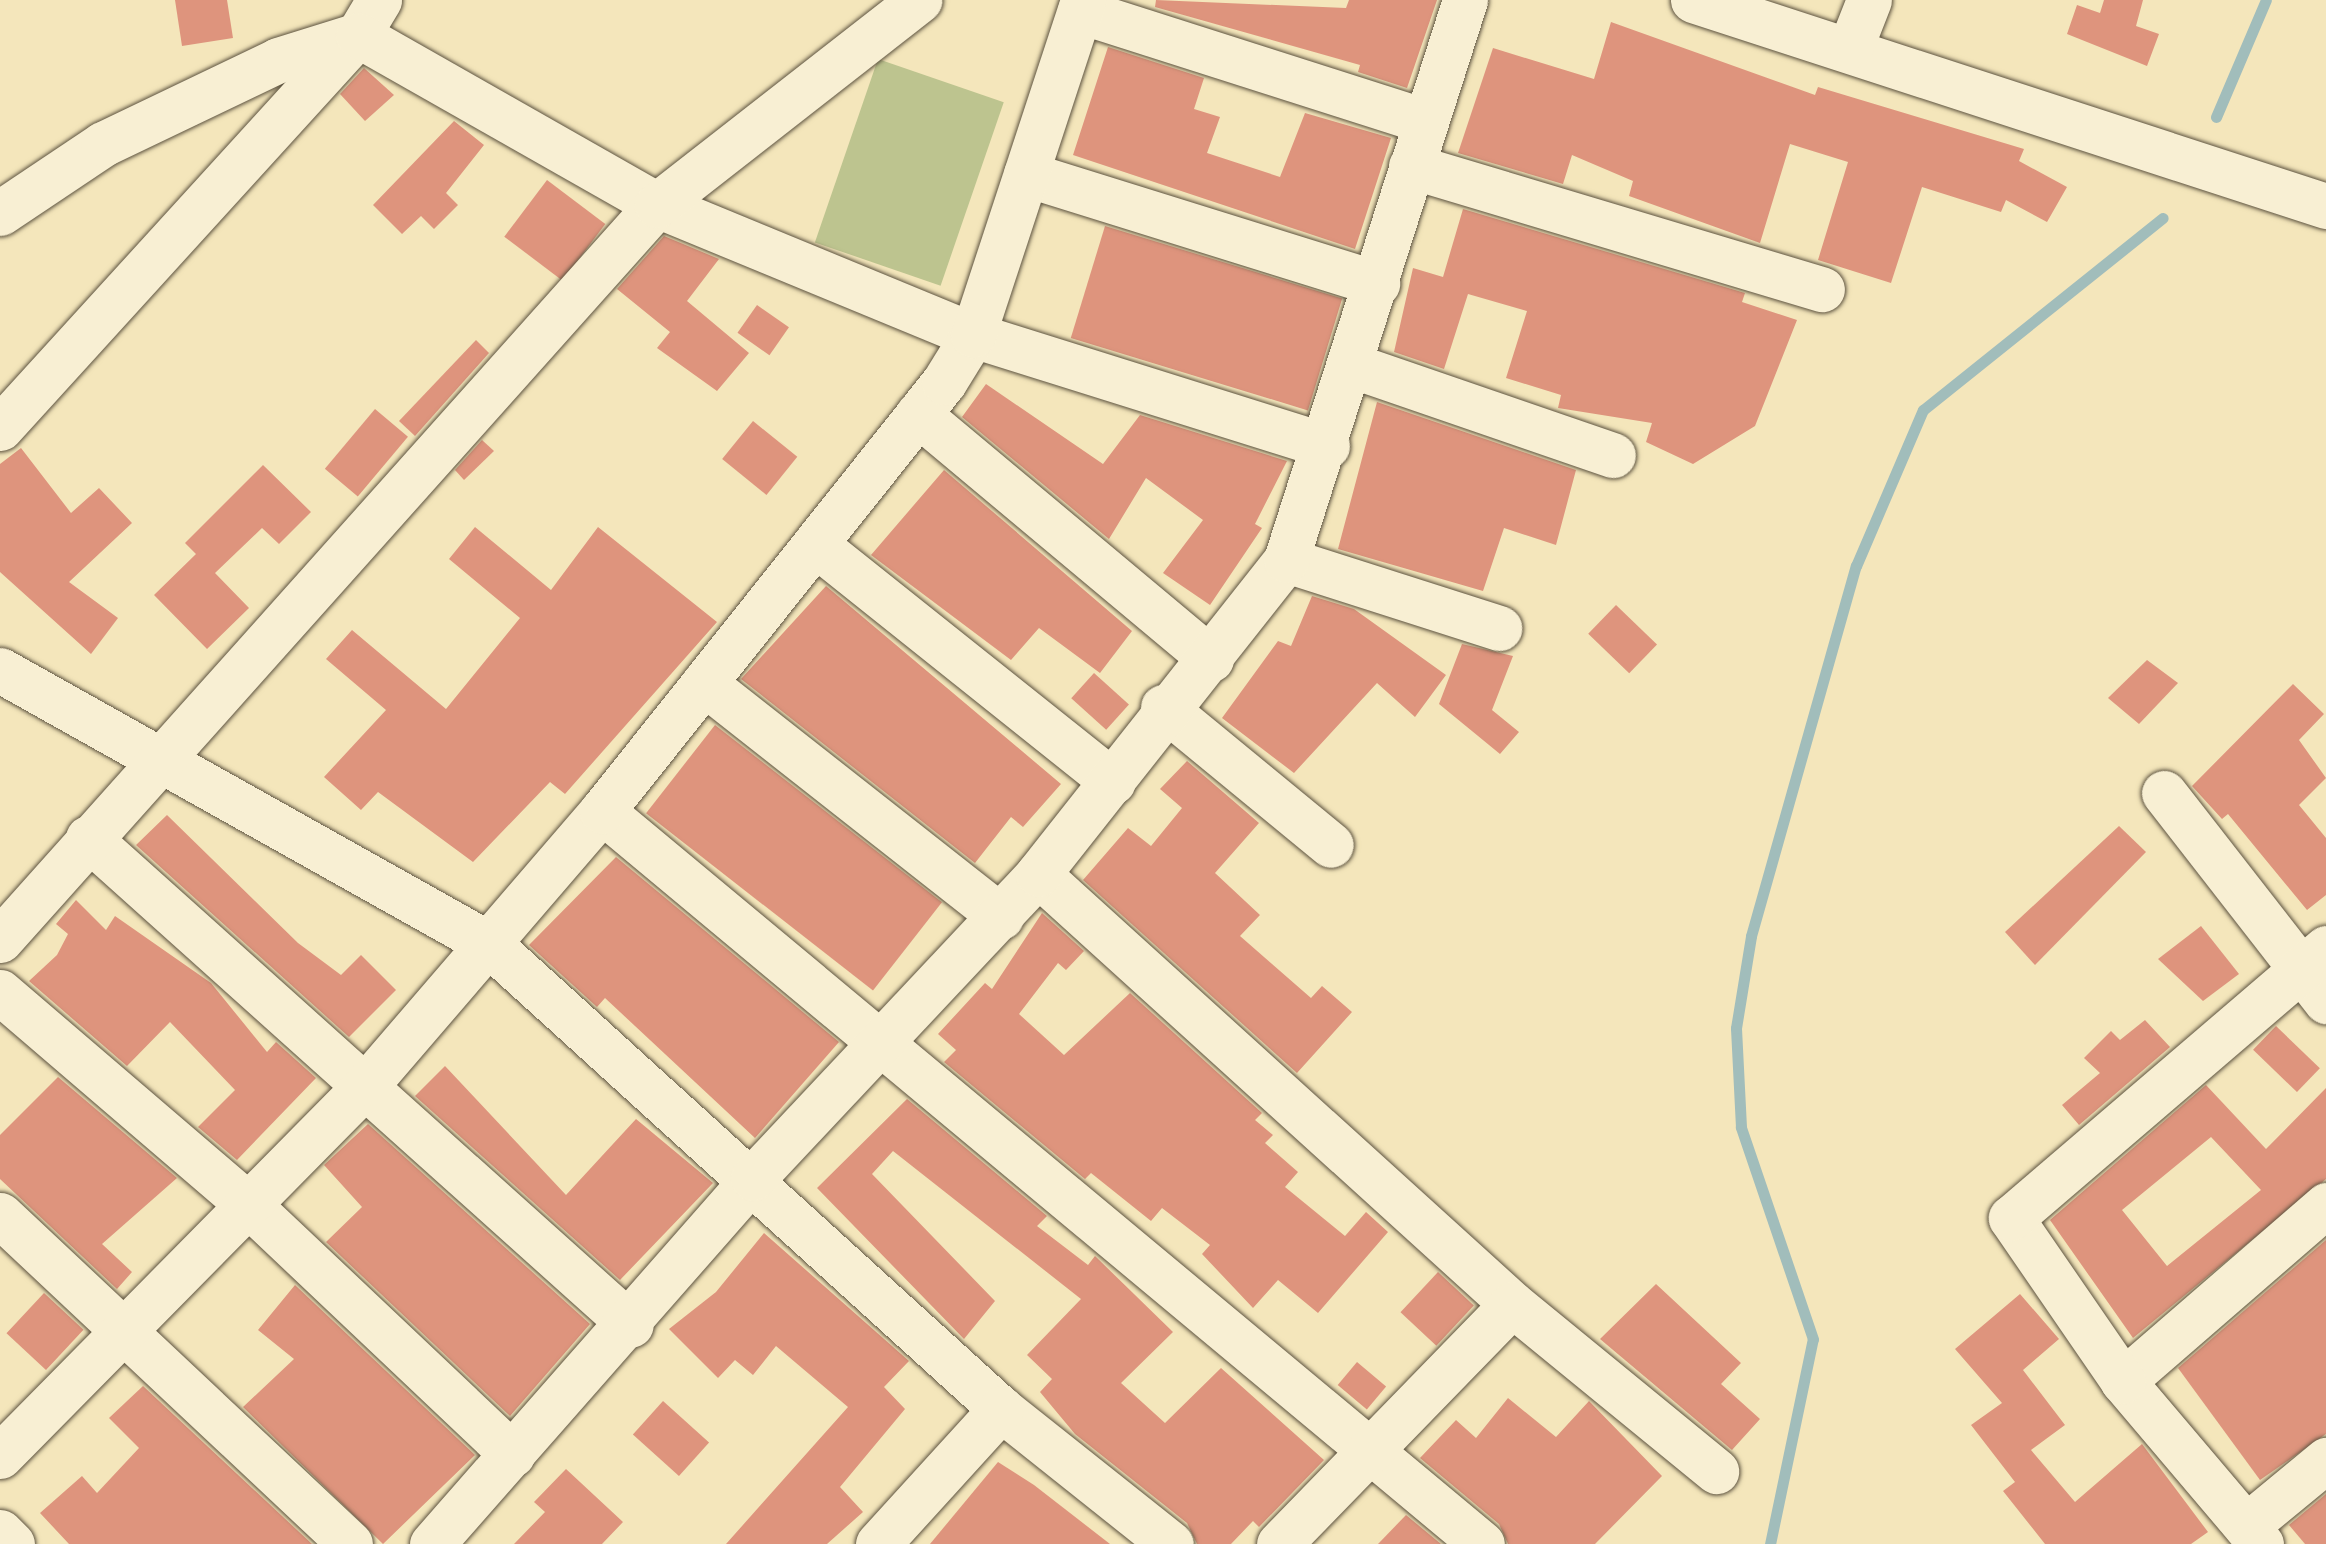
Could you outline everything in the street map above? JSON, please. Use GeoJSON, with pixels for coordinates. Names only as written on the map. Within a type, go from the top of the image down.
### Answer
{"type":"FeatureCollection","features":[{"type":"Feature","properties":{"kind":"street"},"geometry":{"type":"LineString","coordinates":[[0,940],[657,205],[918,0]]}},
{"type":"Feature","properties":{"kind":"street"},"geometry":{"type":"LineString","coordinates":[[432,1544],[631,1325],[753,1178],[881,1038],[1001,917],[1113,782],[1163,707],[1211,659],[1286,560],[1327,446],[1424,121],[1465,0]]}},
{"type":"Feature","properties":{"kind":"street"},"geometry":{"type":"LineString","coordinates":[[1693,0],[1851,46],[2326,206]]}},
{"type":"Feature","properties":{"kind":"street"},"geometry":{"type":"LineString","coordinates":[[1851,46],[1869,0]]}},
{"type":"Feature","properties":{"kind":"street"},"geometry":{"type":"LineString","coordinates":[[0,1456],[253,1209],[368,1083],[602,811],[918,414],[973,335],[1081,5],[1424,121]]}},
{"type":"Feature","properties":{"kind":"street"},"geometry":{"type":"LineString","coordinates":[[368,18],[657,205],[973,335],[1327,446]]}},
{"type":"Feature","properties":{"kind":"street"},"geometry":{"type":"LineString","coordinates":[[0,213],[103,144],[368,18]]}},
{"type":"Feature","properties":{"kind":"street"},"geometry":{"type":"LineString","coordinates":[[0,428],[368,18]]}},
{"type":"Feature","properties":{"kind":"street"},"geometry":{"type":"LineString","coordinates":[[1411,166],[1822,290]]}},
{"type":"Feature","properties":{"kind":"street"},"geometry":{"type":"LineString","coordinates":[[1026,174],[1376,283]]}},
{"type":"Feature","properties":{"kind":"street"},"geometry":{"type":"LineString","coordinates":[[1351,366],[1612,455]]}},
{"type":"Feature","properties":{"kind":"street"},"geometry":{"type":"LineString","coordinates":[[918,414],[1211,659]]}},
{"type":"Feature","properties":{"kind":"street"},"geometry":{"type":"LineString","coordinates":[[814,544],[1113,782]]}},
{"type":"Feature","properties":{"kind":"street"},"geometry":{"type":"LineString","coordinates":[[1286,560],[1498,628]]}},
{"type":"Feature","properties":{"kind":"street"},"geometry":{"type":"LineString","coordinates":[[0,670],[157,762],[489,944],[753,1178],[1000,1409],[1171,1544]]}},
{"type":"Feature","properties":{"kind":"street"},"geometry":{"type":"LineString","coordinates":[[704,683],[1001,917]]}},
{"type":"Feature","properties":{"kind":"street"},"geometry":{"type":"LineString","coordinates":[[1163,707],[1330,845]]}},
{"type":"Feature","properties":{"kind":"street"},"geometry":{"type":"LineString","coordinates":[[2164,793],[2317,974],[2011,1218],[2123,1380],[2254,1535],[2326,1460]]}},
{"type":"Feature","properties":{"kind":"street"},"geometry":{"type":"LineString","coordinates":[[602,811],[881,1038],[1482,1544]]}},
{"type":"Feature","properties":{"kind":"street"},"geometry":{"type":"LineString","coordinates":[[88,838],[368,1083],[631,1325]]}},
{"type":"Feature","properties":{"kind":"street"},"geometry":{"type":"LineString","coordinates":[[1038,874],[1512,1304],[1716,1472]]}},
{"type":"Feature","properties":{"kind":"street"},"geometry":{"type":"LineString","coordinates":[[0,992],[253,1209],[512,1454]]}},
{"type":"Feature","properties":{"kind":"street"},"geometry":{"type":"LineString","coordinates":[[2123,1380],[2326,1205]]}},
{"type":"Feature","properties":{"kind":"street"},"geometry":{"type":"LineString","coordinates":[[0,1215],[130,1330],[350,1544]]}},
{"type":"Feature","properties":{"kind":"street"},"geometry":{"type":"LineString","coordinates":[[1278,1544],[1374,1450],[1512,1304]]}},
{"type":"Feature","properties":{"kind":"street"},"geometry":{"type":"LineString","coordinates":[[878,1544],[1000,1409]]}},
{"type":"Feature","properties":{"kind":"street"},"geometry":{"type":"LineString","coordinates":[[0,1532],[12,1544]]}},
{"type":"Feature","properties":{"kind":"green space"},"geometry":{"type":"Polygon","coordinates":[[[878,59],[1004,102],[941,286],[815,242],[878,59]]]}},
{"type":"Feature","properties":{"kind":"building"},"geometry":{"type":"Polygon","coordinates":[[[175,0],[227,0],[233,38],[182,46],[175,0]]]}},
{"type":"Feature","properties":{"kind":"building"},"geometry":{"type":"Polygon","coordinates":[[[1156,0],[1346,8],[1349,0],[1437,0],[1407,88],[1358,72],[1360,65],[1155,7],[1156,0]]]}},
{"type":"Feature","properties":{"kind":"building"},"geometry":{"type":"Polygon","coordinates":[[[2104,0],[2143,0],[2136,26],[2159,34],[2147,66],[2067,34],[2077,5],[2100,13],[2104,0]]]}},
{"type":"Feature","properties":{"kind":"building"},"geometry":{"type":"Polygon","coordinates":[[[1611,22],[1815,95],[1818,87],[2024,149],[2019,161],[2067,187],[2047,222],[2006,200],[2001,212],[1922,187],[1891,283],[1818,260],[1848,162],[1790,144],[1760,243],[1629,196],[1633,181],[1572,155],[1563,184],[1458,153],[1493,48],[1594,79],[1611,22]]]}},
{"type":"Feature","properties":{"kind":"building"},"geometry":{"type":"Polygon","coordinates":[[[1108,47],[1204,78],[1194,109],[1220,117],[1207,153],[1280,177],[1305,113],[1391,138],[1355,249],[1073,155],[1108,47]]]}},
{"type":"Feature","properties":{"kind":"building"},"geometry":{"type":"Polygon","coordinates":[[[364,68],[394,95],[365,121],[340,94],[364,68]]]}},
{"type":"Feature","properties":{"kind":"building"},"geometry":{"type":"Polygon","coordinates":[[[454,121],[484,145],[446,193],[458,205],[434,229],[421,216],[402,234],[373,205],[454,121]]]}},
{"type":"Feature","properties":{"kind":"building"},"geometry":{"type":"Polygon","coordinates":[[[547,180],[605,224],[563,281],[504,237],[547,180]]]}},
{"type":"Feature","properties":{"kind":"building"},"geometry":{"type":"Polygon","coordinates":[[[1463,209],[1745,293],[1742,302],[1797,320],[1755,426],[1693,464],[1646,442],[1652,423],[1558,408],[1561,395],[1506,378],[1527,311],[1468,294],[1444,369],[1394,352],[1413,268],[1443,277],[1463,209]]]}},
{"type":"Feature","properties":{"kind":"building"},"geometry":{"type":"Polygon","coordinates":[[[1105,226],[1342,299],[1308,410],[1071,338],[1105,226]]]}},
{"type":"Feature","properties":{"kind":"building"},"geometry":{"type":"Polygon","coordinates":[[[664,236],[719,259],[687,301],[749,353],[717,391],[657,348],[670,332],[617,289],[664,236]]]}},
{"type":"Feature","properties":{"kind":"building"},"geometry":{"type":"Polygon","coordinates":[[[757,305],[789,327],[769,355],[737,333],[757,305]]]}},
{"type":"Feature","properties":{"kind":"building"},"geometry":{"type":"Polygon","coordinates":[[[476,340],[489,353],[415,436],[399,421],[476,340]]]}},
{"type":"Feature","properties":{"kind":"building"},"geometry":{"type":"Polygon","coordinates":[[[986,384],[1103,464],[1140,415],[1287,461],[1255,524],[1262,528],[1210,605],[1163,573],[1203,520],[1146,478],[1109,539],[962,417],[986,384]]]}},
{"type":"Feature","properties":{"kind":"building"},"geometry":{"type":"Polygon","coordinates":[[[1377,402],[1576,470],[1556,545],[1504,528],[1483,591],[1338,549],[1377,402]]]}},
{"type":"Feature","properties":{"kind":"building"},"geometry":{"type":"Polygon","coordinates":[[[375,409],[408,437],[358,496],[325,469],[375,409]]]}},
{"type":"Feature","properties":{"kind":"building"},"geometry":{"type":"Polygon","coordinates":[[[753,421],[797,457],[766,495],[722,459],[753,421]]]}},
{"type":"Feature","properties":{"kind":"building"},"geometry":{"type":"Polygon","coordinates":[[[482,440],[494,451],[464,480],[455,470],[482,440]]]}},
{"type":"Feature","properties":{"kind":"building"},"geometry":{"type":"Polygon","coordinates":[[[21,448],[71,513],[99,488],[132,523],[69,582],[118,618],[91,654],[0,572],[0,464],[21,448]]]}},
{"type":"Feature","properties":{"kind":"building"},"geometry":{"type":"Polygon","coordinates":[[[263,465],[311,512],[279,544],[262,528],[215,573],[249,608],[207,649],[154,595],[196,554],[185,543],[263,465]]]}},
{"type":"Feature","properties":{"kind":"building"},"geometry":{"type":"Polygon","coordinates":[[[944,470],[1132,631],[1100,673],[1039,628],[1011,660],[871,555],[944,470]]]}},
{"type":"Feature","properties":{"kind":"building"},"geometry":{"type":"Polygon","coordinates":[[[475,527],[551,590],[598,527],[717,622],[565,794],[550,782],[473,862],[378,792],[361,810],[324,777],[386,710],[326,659],[352,630],[446,709],[520,618],[449,559],[475,527]]]}},
{"type":"Feature","properties":{"kind":"building"},"geometry":{"type":"Polygon","coordinates":[[[826,586],[1061,784],[1023,827],[1011,817],[975,863],[741,679],[826,586]]]}},
{"type":"Feature","properties":{"kind":"building"},"geometry":{"type":"Polygon","coordinates":[[[1312,596],[1354,609],[1446,675],[1415,717],[1377,683],[1294,773],[1222,718],[1278,641],[1291,646],[1312,596]]]}},
{"type":"Feature","properties":{"kind":"building"},"geometry":{"type":"Polygon","coordinates":[[[1616,605],[1657,645],[1629,673],[1588,634],[1616,605]]]}},
{"type":"Feature","properties":{"kind":"building"},"geometry":{"type":"Polygon","coordinates":[[[1462,644],[1513,656],[1492,710],[1519,732],[1500,754],[1439,704],[1462,644]]]}},
{"type":"Feature","properties":{"kind":"building"},"geometry":{"type":"Polygon","coordinates":[[[2147,660],[2178,683],[2139,724],[2108,698],[2147,660]]]}},
{"type":"Feature","properties":{"kind":"building"},"geometry":{"type":"Polygon","coordinates":[[[1094,673],[1129,704],[1106,730],[1071,698],[1094,673]]]}},
{"type":"Feature","properties":{"kind":"building"},"geometry":{"type":"Polygon","coordinates":[[[2293,684],[2324,714],[2299,740],[2326,778],[2299,805],[2326,838],[2326,895],[2307,910],[2228,814],[2222,819],[2192,786],[2293,684]]]}},
{"type":"Feature","properties":{"kind":"building"},"geometry":{"type":"Polygon","coordinates":[[[715,725],[942,902],[873,991],[646,813],[715,725]]]}},
{"type":"Feature","properties":{"kind":"building"},"geometry":{"type":"Polygon","coordinates":[[[1187,761],[1259,823],[1215,873],[1260,915],[1240,936],[1311,998],[1322,986],[1352,1012],[1297,1073],[1083,880],[1128,828],[1151,846],[1182,808],[1160,789],[1187,761]]]}},
{"type":"Feature","properties":{"kind":"building"},"geometry":{"type":"Polygon","coordinates":[[[167,815],[298,943],[341,975],[361,955],[396,990],[349,1037],[136,845],[167,815]]]}},
{"type":"Feature","properties":{"kind":"building"},"geometry":{"type":"Polygon","coordinates":[[[2119,826],[2146,852],[2035,965],[2005,932],[2119,826]]]}},
{"type":"Feature","properties":{"kind":"building"},"geometry":{"type":"Polygon","coordinates":[[[616,857],[839,1042],[755,1138],[605,998],[597,1007],[529,945],[616,857]]]}},
{"type":"Feature","properties":{"kind":"building"},"geometry":{"type":"Polygon","coordinates":[[[76,900],[106,930],[115,916],[211,983],[267,1052],[276,1042],[316,1078],[237,1160],[198,1127],[235,1090],[170,1022],[127,1066],[29,981],[57,955],[68,934],[56,924],[76,900]]]}},
{"type":"Feature","properties":{"kind":"building"},"geometry":{"type":"Polygon","coordinates":[[[1042,913],[1084,951],[1066,970],[1058,963],[1019,1014],[1064,1055],[1130,993],[1262,1113],[1255,1120],[1273,1135],[1265,1143],[1298,1172],[1285,1187],[1345,1236],[1366,1212],[1388,1232],[1318,1313],[1278,1280],[1253,1308],[1202,1254],[1210,1245],[1162,1208],[1151,1221],[1091,1173],[1085,1179],[944,1062],[956,1050],[938,1034],[985,983],[992,989],[1042,913]]]}},
{"type":"Feature","properties":{"kind":"building"},"geometry":{"type":"Polygon","coordinates":[[[2201,926],[2239,974],[2203,1001],[2158,959],[2201,926]]]}},
{"type":"Feature","properties":{"kind":"building"},"geometry":{"type":"Polygon","coordinates":[[[2145,1020],[2170,1047],[2079,1125],[2062,1105],[2100,1073],[2084,1058],[2111,1031],[2120,1040],[2145,1020]]]}},
{"type":"Feature","properties":{"kind":"building"},"geometry":{"type":"Polygon","coordinates":[[[2276,1026],[2320,1068],[2297,1092],[2253,1050],[2276,1026]]]}},
{"type":"Feature","properties":{"kind":"building"},"geometry":{"type":"Polygon","coordinates":[[[445,1066],[566,1195],[636,1119],[713,1183],[620,1280],[415,1096],[445,1066]]]}},
{"type":"Feature","properties":{"kind":"building"},"geometry":{"type":"Polygon","coordinates":[[[58,1077],[177,1178],[102,1244],[132,1272],[117,1289],[0,1179],[0,1135],[58,1077]]]}},
{"type":"Feature","properties":{"kind":"building"},"geometry":{"type":"Polygon","coordinates":[[[2206,1085],[2266,1149],[2326,1088],[2326,1179],[2133,1338],[2050,1220],[2206,1085]],[[2211,1137],[2122,1210],[2167,1266],[2261,1190],[2211,1137]]]}},
{"type":"Feature","properties":{"kind":"building"},"geometry":{"type":"Polygon","coordinates":[[[907,1099],[1047,1216],[1037,1226],[1088,1265],[1095,1256],[1173,1332],[1121,1383],[1165,1423],[1221,1368],[1324,1460],[1259,1527],[1253,1521],[1231,1544],[1197,1544],[1187,1523],[1075,1434],[1040,1392],[1052,1379],[1027,1355],[1081,1299],[893,1151],[872,1174],[995,1301],[964,1339],[817,1188],[907,1099]]]}},
{"type":"Feature","properties":{"kind":"building"},"geometry":{"type":"Polygon","coordinates":[[[368,1124],[590,1324],[510,1416],[326,1242],[362,1207],[324,1165],[368,1124]]]}},
{"type":"Feature","properties":{"kind":"building"},"geometry":{"type":"Polygon","coordinates":[[[764,1233],[909,1361],[884,1387],[905,1409],[840,1487],[863,1512],[827,1544],[726,1544],[848,1407],[776,1346],[753,1375],[735,1360],[718,1378],[669,1329],[716,1292],[764,1233]]]}},
{"type":"Feature","properties":{"kind":"building"},"geometry":{"type":"Polygon","coordinates":[[[2326,1240],[2326,1434],[2260,1480],[2178,1368],[2326,1240]]]}},
{"type":"Feature","properties":{"kind":"building"},"geometry":{"type":"Polygon","coordinates":[[[1438,1272],[1474,1305],[1436,1346],[1400,1312],[1438,1272]]]}},
{"type":"Feature","properties":{"kind":"building"},"geometry":{"type":"Polygon","coordinates":[[[1656,1284],[1741,1363],[1721,1384],[1760,1419],[1732,1450],[1600,1339],[1656,1284]]]}},
{"type":"Feature","properties":{"kind":"building"},"geometry":{"type":"Polygon","coordinates":[[[295,1285],[475,1455],[383,1544],[243,1407],[294,1359],[258,1330],[295,1285]]]}},
{"type":"Feature","properties":{"kind":"building"},"geometry":{"type":"Polygon","coordinates":[[[44,1293],[83,1330],[46,1370],[6,1333],[44,1293]]]}},
{"type":"Feature","properties":{"kind":"building"},"geometry":{"type":"Polygon","coordinates":[[[2020,1294],[2059,1339],[2023,1370],[2065,1425],[2031,1450],[2075,1502],[2142,1444],[2208,1532],[2191,1544],[2045,1544],[2003,1491],[2015,1482],[1971,1425],[2002,1403],[1955,1349],[2020,1294]]]}},
{"type":"Feature","properties":{"kind":"building"},"geometry":{"type":"Polygon","coordinates":[[[1357,1362],[1386,1386],[1367,1409],[1338,1385],[1357,1362]]]}},
{"type":"Feature","properties":{"kind":"building"},"geometry":{"type":"Polygon","coordinates":[[[143,1386],[312,1544],[69,1544],[40,1513],[82,1476],[97,1493],[139,1448],[109,1418],[143,1386]]]}},
{"type":"Feature","properties":{"kind":"building"},"geometry":{"type":"Polygon","coordinates":[[[1508,1398],[1556,1437],[1589,1401],[1662,1476],[1595,1544],[1508,1544],[1499,1524],[1420,1458],[1456,1420],[1476,1438],[1508,1398]]]}},
{"type":"Feature","properties":{"kind":"building"},"geometry":{"type":"Polygon","coordinates":[[[663,1401],[709,1442],[679,1476],[633,1434],[663,1401]]]}},
{"type":"Feature","properties":{"kind":"building"},"geometry":{"type":"Polygon","coordinates":[[[998,1462],[1034,1485],[1110,1544],[930,1544],[998,1462]]]}},
{"type":"Feature","properties":{"kind":"building"},"geometry":{"type":"Polygon","coordinates":[[[566,1469],[623,1522],[602,1544],[514,1544],[545,1512],[534,1502],[566,1469]]]}},
{"type":"Feature","properties":{"kind":"building"},"geometry":{"type":"Polygon","coordinates":[[[2326,1494],[2326,1544],[2305,1544],[2289,1525],[2326,1494]]]}},
{"type":"Feature","properties":{"kind":"building"},"geometry":{"type":"Polygon","coordinates":[[[1406,1515],[1441,1544],[1378,1544],[1406,1515]]]}},
{"type":"Feature","properties":{"kind":"waterway"},"geometry":{"type":"LineString","coordinates":[[2216,117],[2266,0]]}},
{"type":"Feature","properties":{"kind":"waterway"},"geometry":{"type":"LineString","coordinates":[[1770,1544],[1813,1339],[1741,1127],[1736,1028],[1751,936],[1856,566],[1923,410],[2163,218]]}}]}
